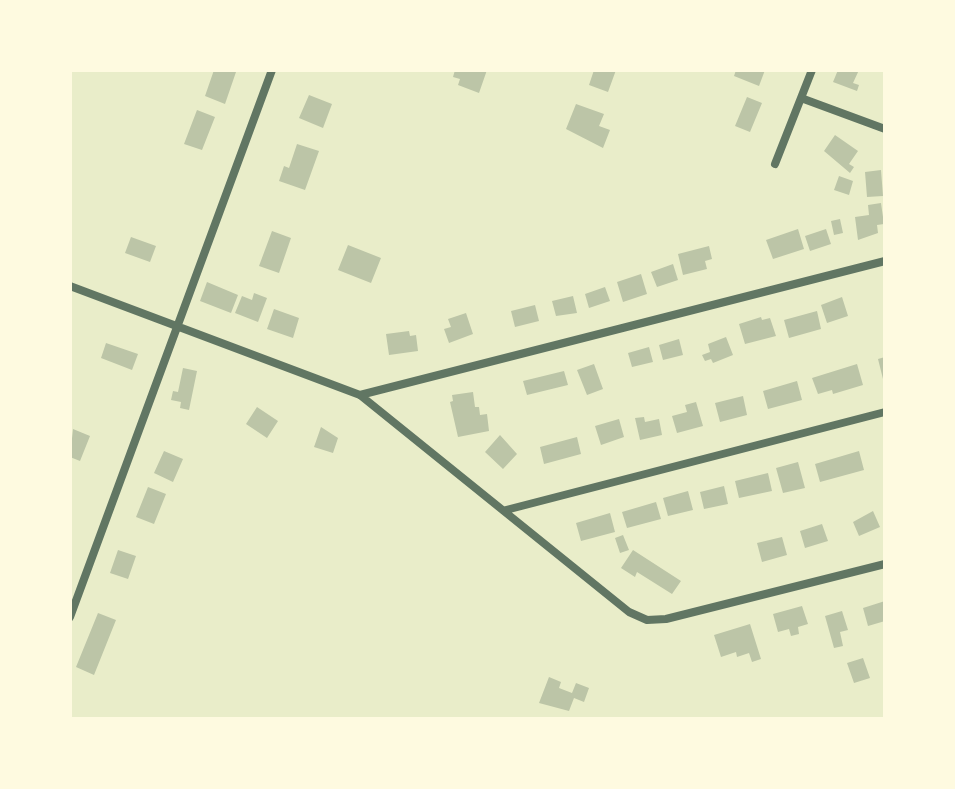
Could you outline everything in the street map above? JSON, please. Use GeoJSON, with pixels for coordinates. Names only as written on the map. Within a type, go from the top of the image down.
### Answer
{"type":"FeatureCollection","features":[{"type":"Feature","properties":{"kind":"street"},"geometry":{"type":"LineString","coordinates":[[70,617],[272,70]]}},
{"type":"Feature","properties":{"kind":"street"},"geometry":{"type":"LineString","coordinates":[[775,164],[812,70]]}},
{"type":"Feature","properties":{"kind":"street"},"geometry":{"type":"LineString","coordinates":[[801,98],[885,129]]}},
{"type":"Feature","properties":{"kind":"street"},"geometry":{"type":"LineString","coordinates":[[360,395],[885,261]]}},
{"type":"Feature","properties":{"kind":"street"},"geometry":{"type":"LineString","coordinates":[[70,286],[360,395],[629,612],[647,620],[666,619],[885,564]]}},
{"type":"Feature","properties":{"kind":"street"},"geometry":{"type":"LineString","coordinates":[[506,510],[885,412]]}},
{"type":"Feature","properties":{"kind":"building"},"geometry":{"type":"Polygon","coordinates":[[[214,70],[236,72],[225,104],[205,96],[214,70]]]}},
{"type":"Feature","properties":{"kind":"building"},"geometry":{"type":"Polygon","coordinates":[[[455,70],[487,70],[479,93],[458,85],[460,79],[453,77],[455,70]]]}},
{"type":"Feature","properties":{"kind":"building"},"geometry":{"type":"Polygon","coordinates":[[[594,70],[616,70],[608,92],[589,85],[594,70]]]}},
{"type":"Feature","properties":{"kind":"building"},"geometry":{"type":"Polygon","coordinates":[[[736,70],[765,70],[759,86],[734,76],[736,70]]]}},
{"type":"Feature","properties":{"kind":"building"},"geometry":{"type":"Polygon","coordinates":[[[838,70],[859,70],[853,83],[859,85],[857,91],[833,82],[838,70]]]}},
{"type":"Feature","properties":{"kind":"building"},"geometry":{"type":"Polygon","coordinates":[[[309,95],[332,104],[323,128],[299,118],[309,95]]]}},
{"type":"Feature","properties":{"kind":"building"},"geometry":{"type":"Polygon","coordinates":[[[747,97],[762,103],[750,132],[735,126],[747,97]]]}},
{"type":"Feature","properties":{"kind":"building"},"geometry":{"type":"Polygon","coordinates":[[[576,104],[604,114],[599,126],[610,130],[603,148],[566,129],[576,104]]]}},
{"type":"Feature","properties":{"kind":"building"},"geometry":{"type":"Polygon","coordinates":[[[197,110],[215,117],[202,150],[184,144],[197,110]]]}},
{"type":"Feature","properties":{"kind":"building"},"geometry":{"type":"Polygon","coordinates":[[[835,135],[858,151],[849,164],[854,167],[850,173],[824,151],[835,135]]]}},
{"type":"Feature","properties":{"kind":"building"},"geometry":{"type":"Polygon","coordinates":[[[297,144],[319,151],[305,190],[279,181],[284,166],[289,168],[297,144]]]}},
{"type":"Feature","properties":{"kind":"building"},"geometry":{"type":"Polygon","coordinates":[[[881,170],[883,196],[867,197],[865,172],[881,170]]]}},
{"type":"Feature","properties":{"kind":"building"},"geometry":{"type":"Polygon","coordinates":[[[839,176],[853,181],[849,195],[834,190],[839,176]]]}},
{"type":"Feature","properties":{"kind":"building"},"geometry":{"type":"Polygon","coordinates":[[[881,203],[884,224],[877,225],[878,233],[858,240],[855,217],[869,215],[868,205],[881,203]]]}},
{"type":"Feature","properties":{"kind":"building"},"geometry":{"type":"Polygon","coordinates":[[[840,219],[843,233],[834,235],[831,221],[840,219]]]}},
{"type":"Feature","properties":{"kind":"building"},"geometry":{"type":"Polygon","coordinates":[[[798,229],[804,249],[773,259],[766,240],[798,229]]]}},
{"type":"Feature","properties":{"kind":"building"},"geometry":{"type":"Polygon","coordinates":[[[826,229],[831,244],[810,251],[805,236],[826,229]]]}},
{"type":"Feature","properties":{"kind":"building"},"geometry":{"type":"Polygon","coordinates":[[[272,231],[291,238],[279,273],[259,266],[272,231]]]}},
{"type":"Feature","properties":{"kind":"building"},"geometry":{"type":"Polygon","coordinates":[[[131,237],[156,246],[150,262],[125,253],[131,237]]]}},
{"type":"Feature","properties":{"kind":"building"},"geometry":{"type":"Polygon","coordinates":[[[348,245],[381,258],[371,283],[338,270],[348,245]]]}},
{"type":"Feature","properties":{"kind":"building"},"geometry":{"type":"Polygon","coordinates":[[[709,246],[712,259],[705,261],[707,269],[683,275],[678,254],[709,246]]]}},
{"type":"Feature","properties":{"kind":"building"},"geometry":{"type":"Polygon","coordinates":[[[673,264],[678,280],[657,287],[651,272],[673,264]]]}},
{"type":"Feature","properties":{"kind":"building"},"geometry":{"type":"Polygon","coordinates":[[[641,274],[647,294],[623,302],[617,282],[641,274]]]}},
{"type":"Feature","properties":{"kind":"building"},"geometry":{"type":"Polygon","coordinates":[[[207,282],[238,295],[231,313],[200,301],[207,282]]]}},
{"type":"Feature","properties":{"kind":"building"},"geometry":{"type":"Polygon","coordinates":[[[605,287],[610,301],[589,308],[585,294],[605,287]]]}},
{"type":"Feature","properties":{"kind":"building"},"geometry":{"type":"Polygon","coordinates":[[[254,293],[267,298],[258,322],[235,313],[242,296],[252,300],[254,293]]]}},
{"type":"Feature","properties":{"kind":"building"},"geometry":{"type":"Polygon","coordinates":[[[573,296],[577,313],[556,316],[552,301],[573,296]]]}},
{"type":"Feature","properties":{"kind":"building"},"geometry":{"type":"Polygon","coordinates":[[[842,297],[848,316],[827,323],[821,305],[842,297]]]}},
{"type":"Feature","properties":{"kind":"building"},"geometry":{"type":"Polygon","coordinates":[[[535,305],[539,321],[515,327],[511,311],[535,305]]]}},
{"type":"Feature","properties":{"kind":"building"},"geometry":{"type":"Polygon","coordinates":[[[274,309],[299,318],[293,338],[267,329],[274,309]]]}},
{"type":"Feature","properties":{"kind":"building"},"geometry":{"type":"Polygon","coordinates":[[[817,311],[821,329],[789,338],[784,320],[817,311]]]}},
{"type":"Feature","properties":{"kind":"building"},"geometry":{"type":"Polygon","coordinates":[[[466,313],[473,334],[449,343],[444,329],[451,327],[448,319],[466,313]]]}},
{"type":"Feature","properties":{"kind":"building"},"geometry":{"type":"Polygon","coordinates":[[[761,317],[762,320],[770,318],[776,336],[745,344],[739,324],[761,317]]]}},
{"type":"Feature","properties":{"kind":"building"},"geometry":{"type":"Polygon","coordinates":[[[409,331],[410,336],[416,335],[418,351],[389,355],[386,334],[409,331]]]}},
{"type":"Feature","properties":{"kind":"building"},"geometry":{"type":"Polygon","coordinates":[[[726,337],[733,355],[713,363],[711,359],[705,361],[702,355],[710,352],[708,344],[726,337]]]}},
{"type":"Feature","properties":{"kind":"building"},"geometry":{"type":"Polygon","coordinates":[[[679,339],[683,355],[663,360],[659,345],[679,339]]]}},
{"type":"Feature","properties":{"kind":"building"},"geometry":{"type":"Polygon","coordinates":[[[106,343],[138,354],[132,370],[101,358],[106,343]]]}},
{"type":"Feature","properties":{"kind":"building"},"geometry":{"type":"Polygon","coordinates":[[[649,347],[653,362],[632,367],[628,353],[649,347]]]}},
{"type":"Feature","properties":{"kind":"building"},"geometry":{"type":"Polygon","coordinates":[[[885,357],[885,383],[884,383],[878,359],[885,357]]]}},
{"type":"Feature","properties":{"kind":"building"},"geometry":{"type":"Polygon","coordinates":[[[594,364],[603,389],[587,395],[577,370],[594,364]]]}},
{"type":"Feature","properties":{"kind":"building"},"geometry":{"type":"Polygon","coordinates":[[[857,364],[863,385],[833,394],[832,390],[818,394],[812,378],[857,364]]]}},
{"type":"Feature","properties":{"kind":"building"},"geometry":{"type":"Polygon","coordinates":[[[183,368],[197,371],[189,410],[180,408],[181,402],[171,400],[173,391],[178,392],[183,368]]]}},
{"type":"Feature","properties":{"kind":"building"},"geometry":{"type":"Polygon","coordinates":[[[564,371],[568,385],[527,395],[523,381],[564,371]]]}},
{"type":"Feature","properties":{"kind":"building"},"geometry":{"type":"Polygon","coordinates":[[[797,381],[802,400],[768,409],[763,391],[797,381]]]}},
{"type":"Feature","properties":{"kind":"building"},"geometry":{"type":"Polygon","coordinates":[[[473,392],[475,407],[479,407],[480,415],[487,414],[489,431],[458,437],[450,402],[453,401],[452,395],[473,392]]]}},
{"type":"Feature","properties":{"kind":"building"},"geometry":{"type":"Polygon","coordinates":[[[743,396],[747,415],[720,422],[715,403],[743,396]]]}},
{"type":"Feature","properties":{"kind":"building"},"geometry":{"type":"Polygon","coordinates":[[[696,402],[703,426],[677,433],[672,416],[687,412],[685,405],[696,402]]]}},
{"type":"Feature","properties":{"kind":"building"},"geometry":{"type":"Polygon","coordinates":[[[257,407],[278,421],[267,438],[246,424],[257,407]]]}},
{"type":"Feature","properties":{"kind":"building"},"geometry":{"type":"Polygon","coordinates":[[[644,417],[645,422],[659,419],[662,435],[640,440],[635,418],[644,417]]]}},
{"type":"Feature","properties":{"kind":"building"},"geometry":{"type":"Polygon","coordinates":[[[619,419],[624,437],[601,445],[595,426],[619,419]]]}},
{"type":"Feature","properties":{"kind":"building"},"geometry":{"type":"Polygon","coordinates":[[[321,427],[338,438],[333,453],[314,447],[321,427]]]}},
{"type":"Feature","properties":{"kind":"building"},"geometry":{"type":"Polygon","coordinates":[[[73,429],[90,436],[80,461],[70,457],[73,429]]]}},
{"type":"Feature","properties":{"kind":"building"},"geometry":{"type":"Polygon","coordinates":[[[500,435],[517,454],[503,469],[485,452],[500,435]]]}},
{"type":"Feature","properties":{"kind":"building"},"geometry":{"type":"Polygon","coordinates":[[[577,437],[581,454],[544,464],[540,447],[577,437]]]}},
{"type":"Feature","properties":{"kind":"building"},"geometry":{"type":"Polygon","coordinates":[[[164,451],[183,459],[173,482],[154,473],[164,451]]]}},
{"type":"Feature","properties":{"kind":"building"},"geometry":{"type":"Polygon","coordinates":[[[859,451],[864,470],[820,482],[815,464],[859,451]]]}},
{"type":"Feature","properties":{"kind":"building"},"geometry":{"type":"Polygon","coordinates":[[[798,462],[805,488],[783,493],[776,468],[798,462]]]}},
{"type":"Feature","properties":{"kind":"building"},"geometry":{"type":"Polygon","coordinates":[[[768,473],[772,491],[739,498],[735,481],[768,473]]]}},
{"type":"Feature","properties":{"kind":"building"},"geometry":{"type":"Polygon","coordinates":[[[724,486],[728,504],[704,509],[700,492],[724,486]]]}},
{"type":"Feature","properties":{"kind":"building"},"geometry":{"type":"Polygon","coordinates":[[[148,487],[166,494],[154,524],[136,517],[148,487]]]}},
{"type":"Feature","properties":{"kind":"building"},"geometry":{"type":"Polygon","coordinates":[[[688,491],[693,510],[668,516],[663,498],[688,491]]]}},
{"type":"Feature","properties":{"kind":"building"},"geometry":{"type":"Polygon","coordinates":[[[656,502],[661,519],[627,528],[622,512],[656,502]]]}},
{"type":"Feature","properties":{"kind":"building"},"geometry":{"type":"Polygon","coordinates":[[[873,511],[880,527],[859,536],[853,522],[873,511]]]}},
{"type":"Feature","properties":{"kind":"building"},"geometry":{"type":"Polygon","coordinates":[[[610,513],[615,532],[581,541],[576,523],[610,513]]]}},
{"type":"Feature","properties":{"kind":"building"},"geometry":{"type":"Polygon","coordinates":[[[822,524],[828,541],[805,548],[800,531],[822,524]]]}},
{"type":"Feature","properties":{"kind":"building"},"geometry":{"type":"Polygon","coordinates":[[[623,535],[629,550],[620,553],[615,538],[623,535]]]}},
{"type":"Feature","properties":{"kind":"building"},"geometry":{"type":"Polygon","coordinates":[[[782,537],[787,555],[762,562],[757,543],[782,537]]]}},
{"type":"Feature","properties":{"kind":"building"},"geometry":{"type":"Polygon","coordinates":[[[118,550],[136,556],[128,579],[110,573],[118,550]]]}},
{"type":"Feature","properties":{"kind":"building"},"geometry":{"type":"Polygon","coordinates":[[[633,550],[681,581],[672,594],[637,572],[635,577],[621,568],[633,550]]]}},
{"type":"Feature","properties":{"kind":"building"},"geometry":{"type":"Polygon","coordinates":[[[885,601],[885,621],[868,626],[863,608],[885,601]]]}},
{"type":"Feature","properties":{"kind":"building"},"geometry":{"type":"Polygon","coordinates":[[[802,606],[808,624],[798,627],[799,634],[791,636],[789,629],[778,632],[773,614],[802,606]]]}},
{"type":"Feature","properties":{"kind":"building"},"geometry":{"type":"Polygon","coordinates":[[[842,611],[848,630],[840,632],[843,646],[834,648],[825,616],[842,611]]]}},
{"type":"Feature","properties":{"kind":"building"},"geometry":{"type":"Polygon","coordinates":[[[98,613],[116,620],[94,675],[76,667],[98,613]]]}},
{"type":"Feature","properties":{"kind":"building"},"geometry":{"type":"Polygon","coordinates":[[[750,624],[761,659],[752,662],[749,653],[737,657],[736,652],[721,657],[714,635],[750,624]]]}},
{"type":"Feature","properties":{"kind":"building"},"geometry":{"type":"Polygon","coordinates":[[[863,658],[870,678],[854,683],[847,663],[863,658]]]}},
{"type":"Feature","properties":{"kind":"building"},"geometry":{"type":"Polygon","coordinates":[[[549,677],[561,682],[559,688],[572,693],[576,683],[589,688],[584,702],[574,698],[569,711],[539,703],[549,677]]]}}]}
